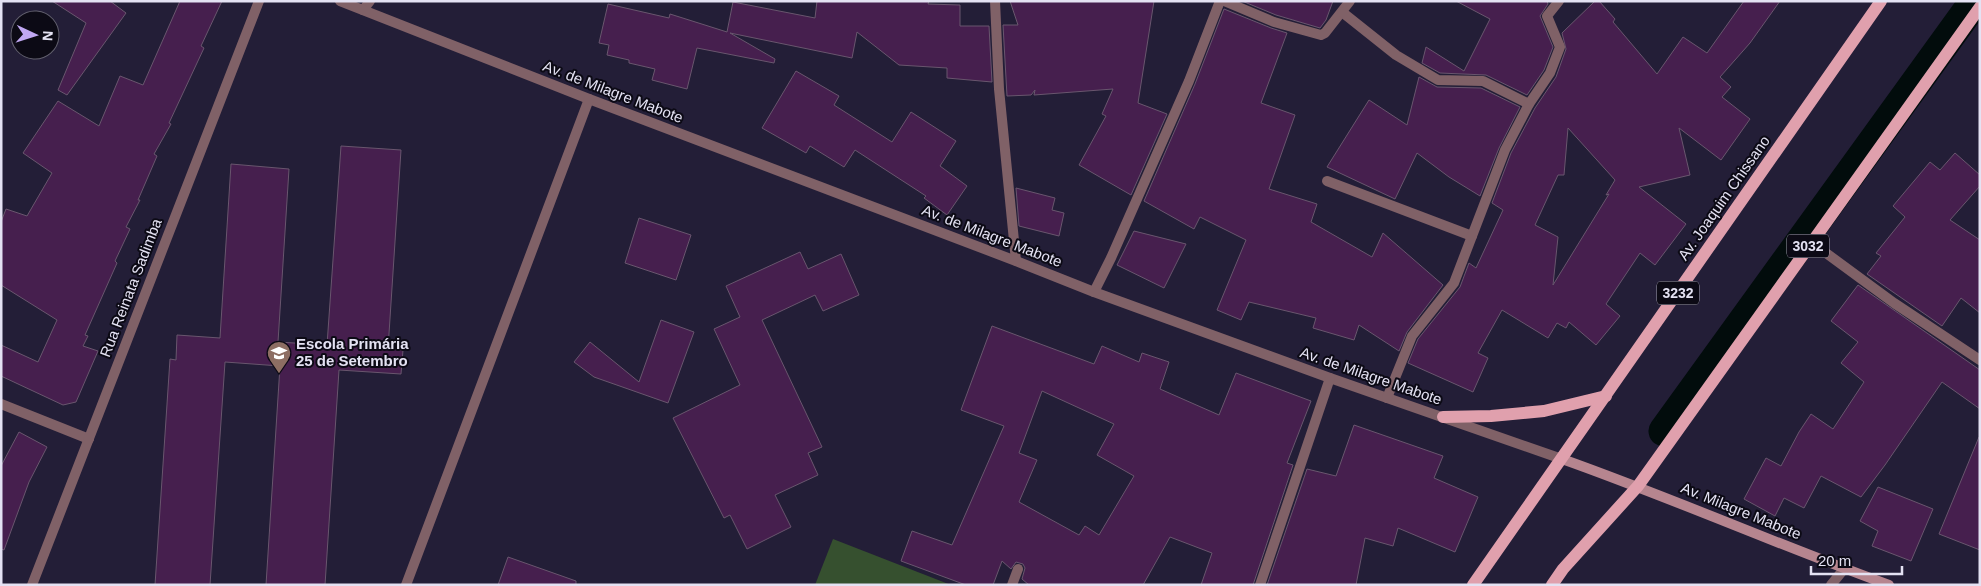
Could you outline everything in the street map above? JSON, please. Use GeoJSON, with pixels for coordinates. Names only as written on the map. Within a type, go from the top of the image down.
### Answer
{"type":"FeatureCollection","features":[{"type":"Feature","properties":{"kind":"main road","name":"Av. Joaquim Chissano"},"geometry":{"type":"LineString","coordinates":[[1472,585],[1882,1]]}},
{"type":"Feature","properties":{"kind":"main road","name":"3032"},"geometry":{"type":"LineString","coordinates":[[1638,486],[1980,7]]}},
{"type":"Feature","properties":{"kind":"main road"},"geometry":{"type":"LineString","coordinates":[[1443,417],[1492,416],[1544,411],[1606,396]]}},
{"type":"Feature","properties":{"kind":"main road"},"geometry":{"type":"LineString","coordinates":[[1552,585],[1563,569],[1638,486]]}},
{"type":"Feature","properties":{"kind":"street","name":"Rua Reinata Sadimba"},"geometry":{"type":"LineString","coordinates":[[32,585],[258,1]]}},
{"type":"Feature","properties":{"kind":"street","name":"Av. de Milagre Mabote"},"geometry":{"type":"LineString","coordinates":[[340,1],[589,99],[1094,292],[1330,378],[1638,486]]}},
{"type":"Feature","properties":{"kind":"street"},"geometry":{"type":"LineString","coordinates":[[364,10],[370,1]]}},
{"type":"Feature","properties":{"kind":"street"},"geometry":{"type":"LineString","coordinates":[[995,1],[999,89],[1016,261]]}},
{"type":"Feature","properties":{"kind":"street"},"geometry":{"type":"LineString","coordinates":[[1094,292],[1111,258],[1189,81],[1220,1]]}},
{"type":"Feature","properties":{"kind":"street"},"geometry":{"type":"LineString","coordinates":[[1224,1],[1274,22],[1321,34],[1326,34],[1350,1]]}},
{"type":"Feature","properties":{"kind":"street"},"geometry":{"type":"LineString","coordinates":[[1387,398],[1412,336],[1454,283],[1505,150],[1529,104],[1550,73],[1560,47],[1547,16],[1559,1]]}},
{"type":"Feature","properties":{"kind":"street"},"geometry":{"type":"LineString","coordinates":[[1342,12],[1396,55],[1438,80],[1483,81],[1529,104]]}},
{"type":"Feature","properties":{"kind":"street"},"geometry":{"type":"LineString","coordinates":[[406,585],[589,99]]}},
{"type":"Feature","properties":{"kind":"street"},"geometry":{"type":"LineString","coordinates":[[1327,182],[1472,236]]}},
{"type":"Feature","properties":{"kind":"street"},"geometry":{"type":"LineString","coordinates":[[1811,242],[1894,303],[1980,360]]}},
{"type":"Feature","properties":{"kind":"street"},"geometry":{"type":"LineString","coordinates":[[1260,585],[1330,378]]}},
{"type":"Feature","properties":{"kind":"street"},"geometry":{"type":"LineString","coordinates":[[1,404],[89,438]]}},
{"type":"Feature","properties":{"kind":"street","name":"Av. Milagre Mabote"},"geometry":{"type":"LineString","coordinates":[[1638,486],[1889,585]]}},
{"type":"Feature","properties":{"kind":"street"},"geometry":{"type":"LineString","coordinates":[[1830,585],[1844,568]]}},
{"type":"Feature","properties":{"kind":"street"},"geometry":{"type":"LineString","coordinates":[[1012,585],[1018,570]]}},
{"type":"Feature","properties":{"kind":"green space"},"geometry":{"type":"Polygon","coordinates":[[[833,539],[951,585],[815,585],[833,539]]]}},
{"type":"Feature","properties":{"kind":"building"},"geometry":{"type":"Polygon","coordinates":[[[52,1],[110,1],[126,13],[67,95],[58,90],[86,23],[52,1]]]}},
{"type":"Feature","properties":{"kind":"building"},"geometry":{"type":"Polygon","coordinates":[[[180,1],[222,1],[201,46],[204,48],[169,123],[171,124],[154,154],[157,156],[138,200],[140,200],[126,227],[130,229],[85,335],[88,336],[83,346],[98,351],[76,402],[63,405],[1,376],[1,345],[38,362],[57,320],[1,285],[1,222],[6,209],[27,216],[52,173],[23,153],[58,101],[99,126],[120,76],[143,85],[180,1]]]}},
{"type":"Feature","properties":{"kind":"building"},"geometry":{"type":"Polygon","coordinates":[[[817,1],[929,1],[928,4],[960,5],[960,26],[989,26],[992,82],[947,78],[947,68],[899,65],[857,32],[852,58],[730,33],[775,59],[774,63],[697,48],[687,89],[652,80],[655,69],[629,63],[629,60],[607,55],[609,45],[599,43],[608,4],[669,18],[670,14],[727,32],[733,2],[815,18],[817,1]]]}},
{"type":"Feature","properties":{"kind":"building"},"geometry":{"type":"Polygon","coordinates":[[[1010,1],[1154,1],[1138,103],[1167,114],[1131,195],[1079,165],[1106,116],[1102,114],[1113,89],[1034,95],[1035,90],[1031,95],[1007,96],[1003,25],[1018,25],[1010,1]]]}},
{"type":"Feature","properties":{"kind":"building"},"geometry":{"type":"Polygon","coordinates":[[[1242,1],[1333,1],[1326,20],[1320,28],[1276,15],[1242,1]]]}},
{"type":"Feature","properties":{"kind":"building"},"geometry":{"type":"Polygon","coordinates":[[[1456,1],[1547,1],[1548,4],[1540,16],[1553,47],[1544,70],[1527,95],[1486,75],[1440,73],[1422,63],[1426,47],[1464,71],[1490,19],[1456,1]]]}},
{"type":"Feature","properties":{"kind":"building"},"geometry":{"type":"Polygon","coordinates":[[[1595,1],[1599,1],[1615,19],[1613,22],[1657,74],[1683,37],[1707,53],[1744,1],[1780,1],[1750,43],[1720,77],[1731,87],[1722,97],[1750,119],[1721,160],[1679,128],[1690,175],[1639,187],[1686,224],[1655,265],[1640,253],[1606,304],[1620,316],[1596,345],[1569,322],[1566,328],[1557,323],[1548,338],[1502,310],[1478,353],[1488,358],[1473,392],[1408,363],[1418,339],[1460,287],[1469,263],[1476,268],[1503,210],[1492,203],[1511,153],[1535,108],[1556,77],[1566,49],[1562,33],[1595,1]],[[1568,128],[1564,175],[1558,175],[1535,225],[1558,237],[1553,285],[1609,194],[1606,195],[1615,180],[1568,128]]]}},
{"type":"Feature","properties":{"kind":"building"},"geometry":{"type":"Polygon","coordinates":[[[1224,9],[1287,33],[1261,103],[1295,115],[1269,189],[1317,204],[1311,222],[1372,257],[1383,233],[1443,285],[1407,332],[1399,351],[1359,325],[1354,340],[1313,328],[1316,318],[1249,302],[1241,320],[1217,310],[1246,240],[1200,217],[1194,229],[1144,201],[1195,84],[1224,9]]]}},
{"type":"Feature","properties":{"kind":"building"},"geometry":{"type":"Polygon","coordinates":[[[796,71],[839,96],[834,105],[892,142],[911,112],[956,141],[940,166],[967,186],[947,215],[924,198],[926,196],[855,150],[844,167],[810,146],[806,153],[762,128],[796,71]]]}},
{"type":"Feature","properties":{"kind":"building"},"geometry":{"type":"Polygon","coordinates":[[[1419,77],[1437,87],[1481,88],[1520,107],[1499,148],[1480,196],[1449,177],[1417,153],[1395,199],[1327,167],[1369,100],[1407,125],[1419,77]]]}},
{"type":"Feature","properties":{"kind":"building"},"geometry":{"type":"Polygon","coordinates":[[[341,146],[401,150],[388,349],[403,350],[401,374],[339,370],[325,585],[266,585],[280,366],[225,362],[210,585],[155,585],[170,359],[176,360],[177,335],[220,338],[231,164],[289,169],[278,342],[327,345],[341,146]]]}},
{"type":"Feature","properties":{"kind":"building"},"geometry":{"type":"Polygon","coordinates":[[[1955,153],[1980,175],[1980,186],[1950,220],[1980,240],[1980,313],[1961,298],[1942,326],[1867,274],[1881,256],[1876,253],[1905,217],[1893,206],[1930,162],[1940,170],[1955,153]]]}},
{"type":"Feature","properties":{"kind":"building"},"geometry":{"type":"Polygon","coordinates":[[[1016,188],[1055,198],[1052,210],[1064,213],[1059,236],[1019,226],[1016,188]]]}},
{"type":"Feature","properties":{"kind":"building"},"geometry":{"type":"Polygon","coordinates":[[[639,218],[691,235],[676,280],[625,263],[639,218]]]}},
{"type":"Feature","properties":{"kind":"building"},"geometry":{"type":"Polygon","coordinates":[[[1134,231],[1186,244],[1164,288],[1117,265],[1134,231]]]}},
{"type":"Feature","properties":{"kind":"building"},"geometry":{"type":"Polygon","coordinates":[[[800,252],[808,269],[841,254],[859,295],[823,311],[815,295],[762,320],[822,447],[808,453],[818,475],[775,495],[791,527],[747,549],[730,515],[724,518],[673,418],[740,385],[714,329],[740,317],[726,286],[800,252]]]}},
{"type":"Feature","properties":{"kind":"building"},"geometry":{"type":"Polygon","coordinates":[[[1858,285],[1980,370],[1980,409],[1942,382],[1861,497],[1821,476],[1804,508],[1784,498],[1775,516],[1744,499],[1766,458],[1781,466],[1811,414],[1833,429],[1864,382],[1841,363],[1858,342],[1831,321],[1858,285]]]}},
{"type":"Feature","properties":{"kind":"building"},"geometry":{"type":"Polygon","coordinates":[[[661,320],[694,332],[668,403],[594,377],[574,362],[590,342],[639,382],[661,320]]]}},
{"type":"Feature","properties":{"kind":"building"},"geometry":{"type":"Polygon","coordinates":[[[992,326],[1094,364],[1102,346],[1139,362],[1142,353],[1169,362],[1160,389],[1219,415],[1236,373],[1311,401],[1287,463],[1293,465],[1253,585],[1201,585],[1212,553],[1170,537],[1143,585],[1029,585],[1022,579],[1025,568],[1023,564],[1016,562],[1011,569],[1002,561],[993,585],[966,585],[901,561],[912,531],[952,545],[1004,426],[961,410],[992,326]],[[1042,391],[1019,453],[1037,460],[1019,502],[1079,535],[1085,526],[1099,535],[1134,476],[1097,455],[1114,424],[1042,391]]]}},
{"type":"Feature","properties":{"kind":"building"},"geometry":{"type":"Polygon","coordinates":[[[1354,425],[1443,456],[1434,478],[1478,497],[1455,552],[1398,528],[1393,546],[1365,538],[1356,585],[1267,585],[1307,469],[1336,476],[1354,425]]]}},
{"type":"Feature","properties":{"kind":"building"},"geometry":{"type":"Polygon","coordinates":[[[19,432],[47,447],[29,482],[4,550],[1,549],[1,466],[19,432]]]}},
{"type":"Feature","properties":{"kind":"building"},"geometry":{"type":"Polygon","coordinates":[[[1980,437],[1980,550],[1939,534],[1980,437]]]}},
{"type":"Feature","properties":{"kind":"building"},"geometry":{"type":"Polygon","coordinates":[[[1878,487],[1933,509],[1911,561],[1872,546],[1878,531],[1860,521],[1878,487]]]}},
{"type":"Feature","properties":{"kind":"building"},"geometry":{"type":"Polygon","coordinates":[[[508,557],[576,581],[576,585],[498,585],[508,557]]]}},
{"type":"Feature","properties":{"kind":"waterway"},"geometry":{"type":"LineString","coordinates":[[1664,431],[1975,1]]}},
{"type":"Feature","properties":{"kind":"place","name":"Escola Primária 25 de Setembro"},"geometry":{"type":"Point","coordinates":[279,374]}}]}
